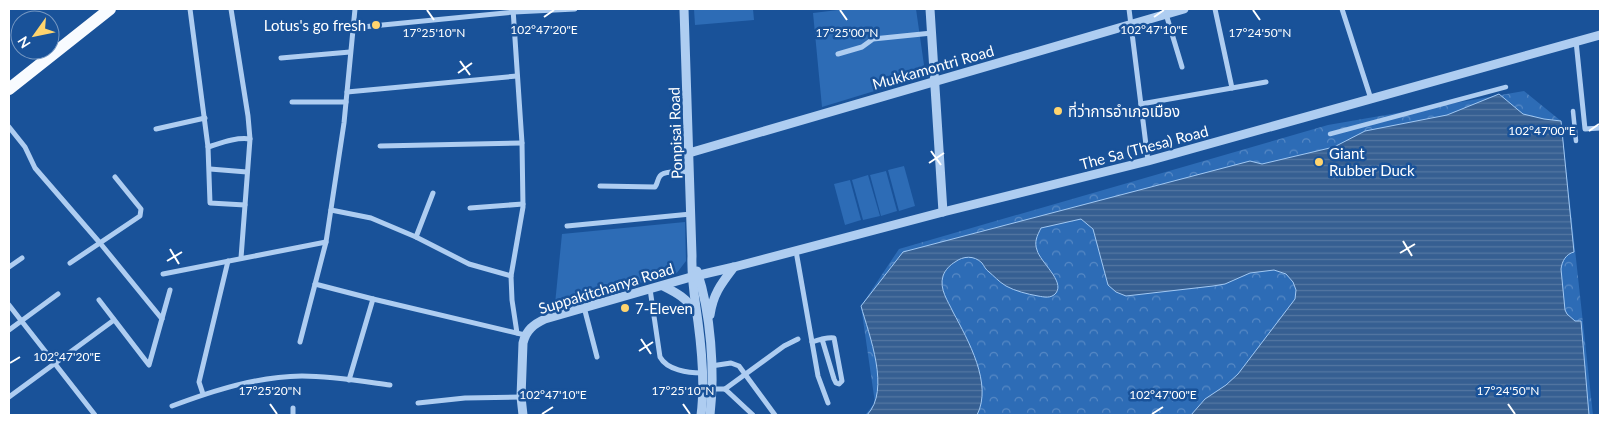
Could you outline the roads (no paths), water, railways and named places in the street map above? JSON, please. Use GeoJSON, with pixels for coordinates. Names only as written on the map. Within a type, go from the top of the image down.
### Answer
{"type":"FeatureCollection","features":[{"type":"Feature","properties":{"kind":"main road"},"geometry":{"type":"LineString","coordinates":[[9,89],[106,10]]}},
{"type":"Feature","properties":{"kind":"street"},"geometry":{"type":"LineString","coordinates":[[190,9],[208,147],[210,203],[245,205]]}},
{"type":"Feature","properties":{"kind":"street"},"geometry":{"type":"LineString","coordinates":[[231,9],[250,139],[241,258]]}},
{"type":"Feature","properties":{"kind":"street"},"geometry":{"type":"LineString","coordinates":[[300,342],[326,242],[346,102],[355,9]]}},
{"type":"Feature","properties":{"kind":"street"},"geometry":{"type":"LineString","coordinates":[[352,28],[514,11],[575,9]]}},
{"type":"Feature","properties":{"kind":"street","name":"Ponpisai Road"},"geometry":{"type":"LineString","coordinates":[[684,9],[692,256],[703,392],[700,415]]}},
{"type":"Feature","properties":{"kind":"street"},"geometry":{"type":"LineString","coordinates":[[930,9],[943,212]]}},
{"type":"Feature","properties":{"kind":"street"},"geometry":{"type":"LineString","coordinates":[[1129,9],[1148,161]]}},
{"type":"Feature","properties":{"kind":"street","name":"Mukkamontri Road"},"geometry":{"type":"LineString","coordinates":[[689,153],[1184,9]]}},
{"type":"Feature","properties":{"kind":"street"},"geometry":{"type":"LineString","coordinates":[[1215,9],[1232,88]]}},
{"type":"Feature","properties":{"kind":"street"},"geometry":{"type":"LineString","coordinates":[[1342,9],[1371,99]]}},
{"type":"Feature","properties":{"kind":"street"},"geometry":{"type":"LineString","coordinates":[[514,11],[522,143],[523,204],[511,276],[512,300],[523,343],[521,397],[523,415]]}},
{"type":"Feature","properties":{"kind":"street"},"geometry":{"type":"LineString","coordinates":[[1166,14],[1182,67]]}},
{"type":"Feature","properties":{"kind":"street"},"geometry":{"type":"LineString","coordinates":[[838,54],[858,48],[873,39],[932,33]]}},
{"type":"Feature","properties":{"kind":"street","name":"The Sa (Thesa) Road"},"geometry":{"type":"LineString","coordinates":[[695,276],[734,268],[943,212],[1148,161],[1600,35]]}},
{"type":"Feature","properties":{"kind":"street"},"geometry":{"type":"LineString","coordinates":[[1576,41],[1585,129],[1600,128]]}},
{"type":"Feature","properties":{"kind":"street"},"geometry":{"type":"LineString","coordinates":[[281,58],[350,52]]}},
{"type":"Feature","properties":{"kind":"street"},"geometry":{"type":"LineString","coordinates":[[347,92],[517,76]]}},
{"type":"Feature","properties":{"kind":"street"},"geometry":{"type":"LineString","coordinates":[[1141,104],[1266,82]]}},
{"type":"Feature","properties":{"kind":"street"},"geometry":{"type":"LineString","coordinates":[[1330,134],[1506,87]]}},
{"type":"Feature","properties":{"kind":"street"},"geometry":{"type":"LineString","coordinates":[[292,102],[346,102]]}},
{"type":"Feature","properties":{"kind":"street"},"geometry":{"type":"LineString","coordinates":[[1573,111],[1576,141]]}},
{"type":"Feature","properties":{"kind":"street"},"geometry":{"type":"LineString","coordinates":[[156,129],[204,118]]}},
{"type":"Feature","properties":{"kind":"street"},"geometry":{"type":"LineString","coordinates":[[9,128],[25,147],[36,168],[162,319]]}},
{"type":"Feature","properties":{"kind":"street"},"geometry":{"type":"LineString","coordinates":[[208,147],[244,138],[250,139]]}},
{"type":"Feature","properties":{"kind":"street"},"geometry":{"type":"LineString","coordinates":[[380,146],[522,143]]}},
{"type":"Feature","properties":{"kind":"street"},"geometry":{"type":"LineString","coordinates":[[210,170],[247,172]]}},
{"type":"Feature","properties":{"kind":"street"},"geometry":{"type":"LineString","coordinates":[[600,186],[655,187],[660,176],[664,173],[690,172]]}},
{"type":"Feature","properties":{"kind":"street"},"geometry":{"type":"LineString","coordinates":[[70,263],[140,216],[141,210],[115,177]]}},
{"type":"Feature","properties":{"kind":"street"},"geometry":{"type":"LineString","coordinates":[[416,237],[433,193]]}},
{"type":"Feature","properties":{"kind":"street"},"geometry":{"type":"LineString","coordinates":[[470,208],[523,204]]}},
{"type":"Feature","properties":{"kind":"street"},"geometry":{"type":"LineString","coordinates":[[331,210],[371,218],[416,237],[469,264],[511,276]]}},
{"type":"Feature","properties":{"kind":"street"},"geometry":{"type":"LineString","coordinates":[[567,226],[691,214]]}},
{"type":"Feature","properties":{"kind":"street"},"geometry":{"type":"LineString","coordinates":[[163,274],[326,242]]}},
{"type":"Feature","properties":{"kind":"street"},"geometry":{"type":"LineString","coordinates":[[796,251],[818,376],[828,403]]}},
{"type":"Feature","properties":{"kind":"street"},"geometry":{"type":"LineString","coordinates":[[9,267],[22,258]]}},
{"type":"Feature","properties":{"kind":"street"},"geometry":{"type":"LineString","coordinates":[[203,394],[199,382],[228,261]]}},
{"type":"Feature","properties":{"kind":"street"},"geometry":{"type":"LineString","coordinates":[[709,323],[712,301],[719,286],[734,268]]}},
{"type":"Feature","properties":{"kind":"street","name":"Ponpisai Road"},"geometry":{"type":"LineString","coordinates":[[695,276],[709,323],[713,390],[710,415]]}},
{"type":"Feature","properties":{"kind":"street","name":"Suppakitchanya Road"},"geometry":{"type":"LineString","coordinates":[[521,334],[537,322],[695,276]]}},
{"type":"Feature","properties":{"kind":"street"},"geometry":{"type":"LineString","coordinates":[[315,284],[521,334]]}},
{"type":"Feature","properties":{"kind":"street"},"geometry":{"type":"LineString","coordinates":[[663,286],[680,295],[692,306],[698,322]]}},
{"type":"Feature","properties":{"kind":"street"},"geometry":{"type":"LineString","coordinates":[[650,289],[660,357],[663,363],[668,367],[702,374]]}},
{"type":"Feature","properties":{"kind":"street"},"geometry":{"type":"LineString","coordinates":[[99,300],[149,365],[170,290]]}},
{"type":"Feature","properties":{"kind":"street"},"geometry":{"type":"LineString","coordinates":[[9,330],[58,294]]}},
{"type":"Feature","properties":{"kind":"street"},"geometry":{"type":"LineString","coordinates":[[349,380],[373,299]]}},
{"type":"Feature","properties":{"kind":"street"},"geometry":{"type":"LineString","coordinates":[[9,305],[95,415]]}},
{"type":"Feature","properties":{"kind":"street"},"geometry":{"type":"LineString","coordinates":[[584,307],[597,357]]}},
{"type":"Feature","properties":{"kind":"street"},"geometry":{"type":"LineString","coordinates":[[9,397],[114,320]]}},
{"type":"Feature","properties":{"kind":"street"},"geometry":{"type":"LineString","coordinates":[[812,342],[822,339],[834,338],[842,381],[838,384],[834,379],[822,339]]}},
{"type":"Feature","properties":{"kind":"street"},"geometry":{"type":"LineString","coordinates":[[713,390],[725,389],[784,346],[798,339]]}},
{"type":"Feature","properties":{"kind":"street"},"geometry":{"type":"LineString","coordinates":[[711,366],[735,364],[740,366],[775,415]]}},
{"type":"Feature","properties":{"kind":"street"},"geometry":{"type":"LineString","coordinates":[[172,406],[203,394],[238,384],[274,378],[304,376],[390,385]]}},
{"type":"Feature","properties":{"kind":"street"},"geometry":{"type":"LineString","coordinates":[[725,389],[753,415]]}},
{"type":"Feature","properties":{"kind":"street"},"geometry":{"type":"LineString","coordinates":[[418,403],[465,398],[521,397]]}},
{"type":"Feature","properties":{"kind":"street"},"geometry":{"type":"LineString","coordinates":[[293,408],[293,415]]}},
{"type":"Feature","properties":{"kind":"place","name":"Lotus's go fresh"},"geometry":{"type":"Point","coordinates":[376,25]}},
{"type":"Feature","properties":{"kind":"place","name":"ที่ว่าการอำเภอเมือง"},"geometry":{"type":"Point","coordinates":[1058,111]}},
{"type":"Feature","properties":{"kind":"place","name":"Giant Rubber Duck"},"geometry":{"type":"Point","coordinates":[1319,162]}},
{"type":"Feature","properties":{"kind":"place","name":"7-Eleven"},"geometry":{"type":"Point","coordinates":[625,308]}}]}
